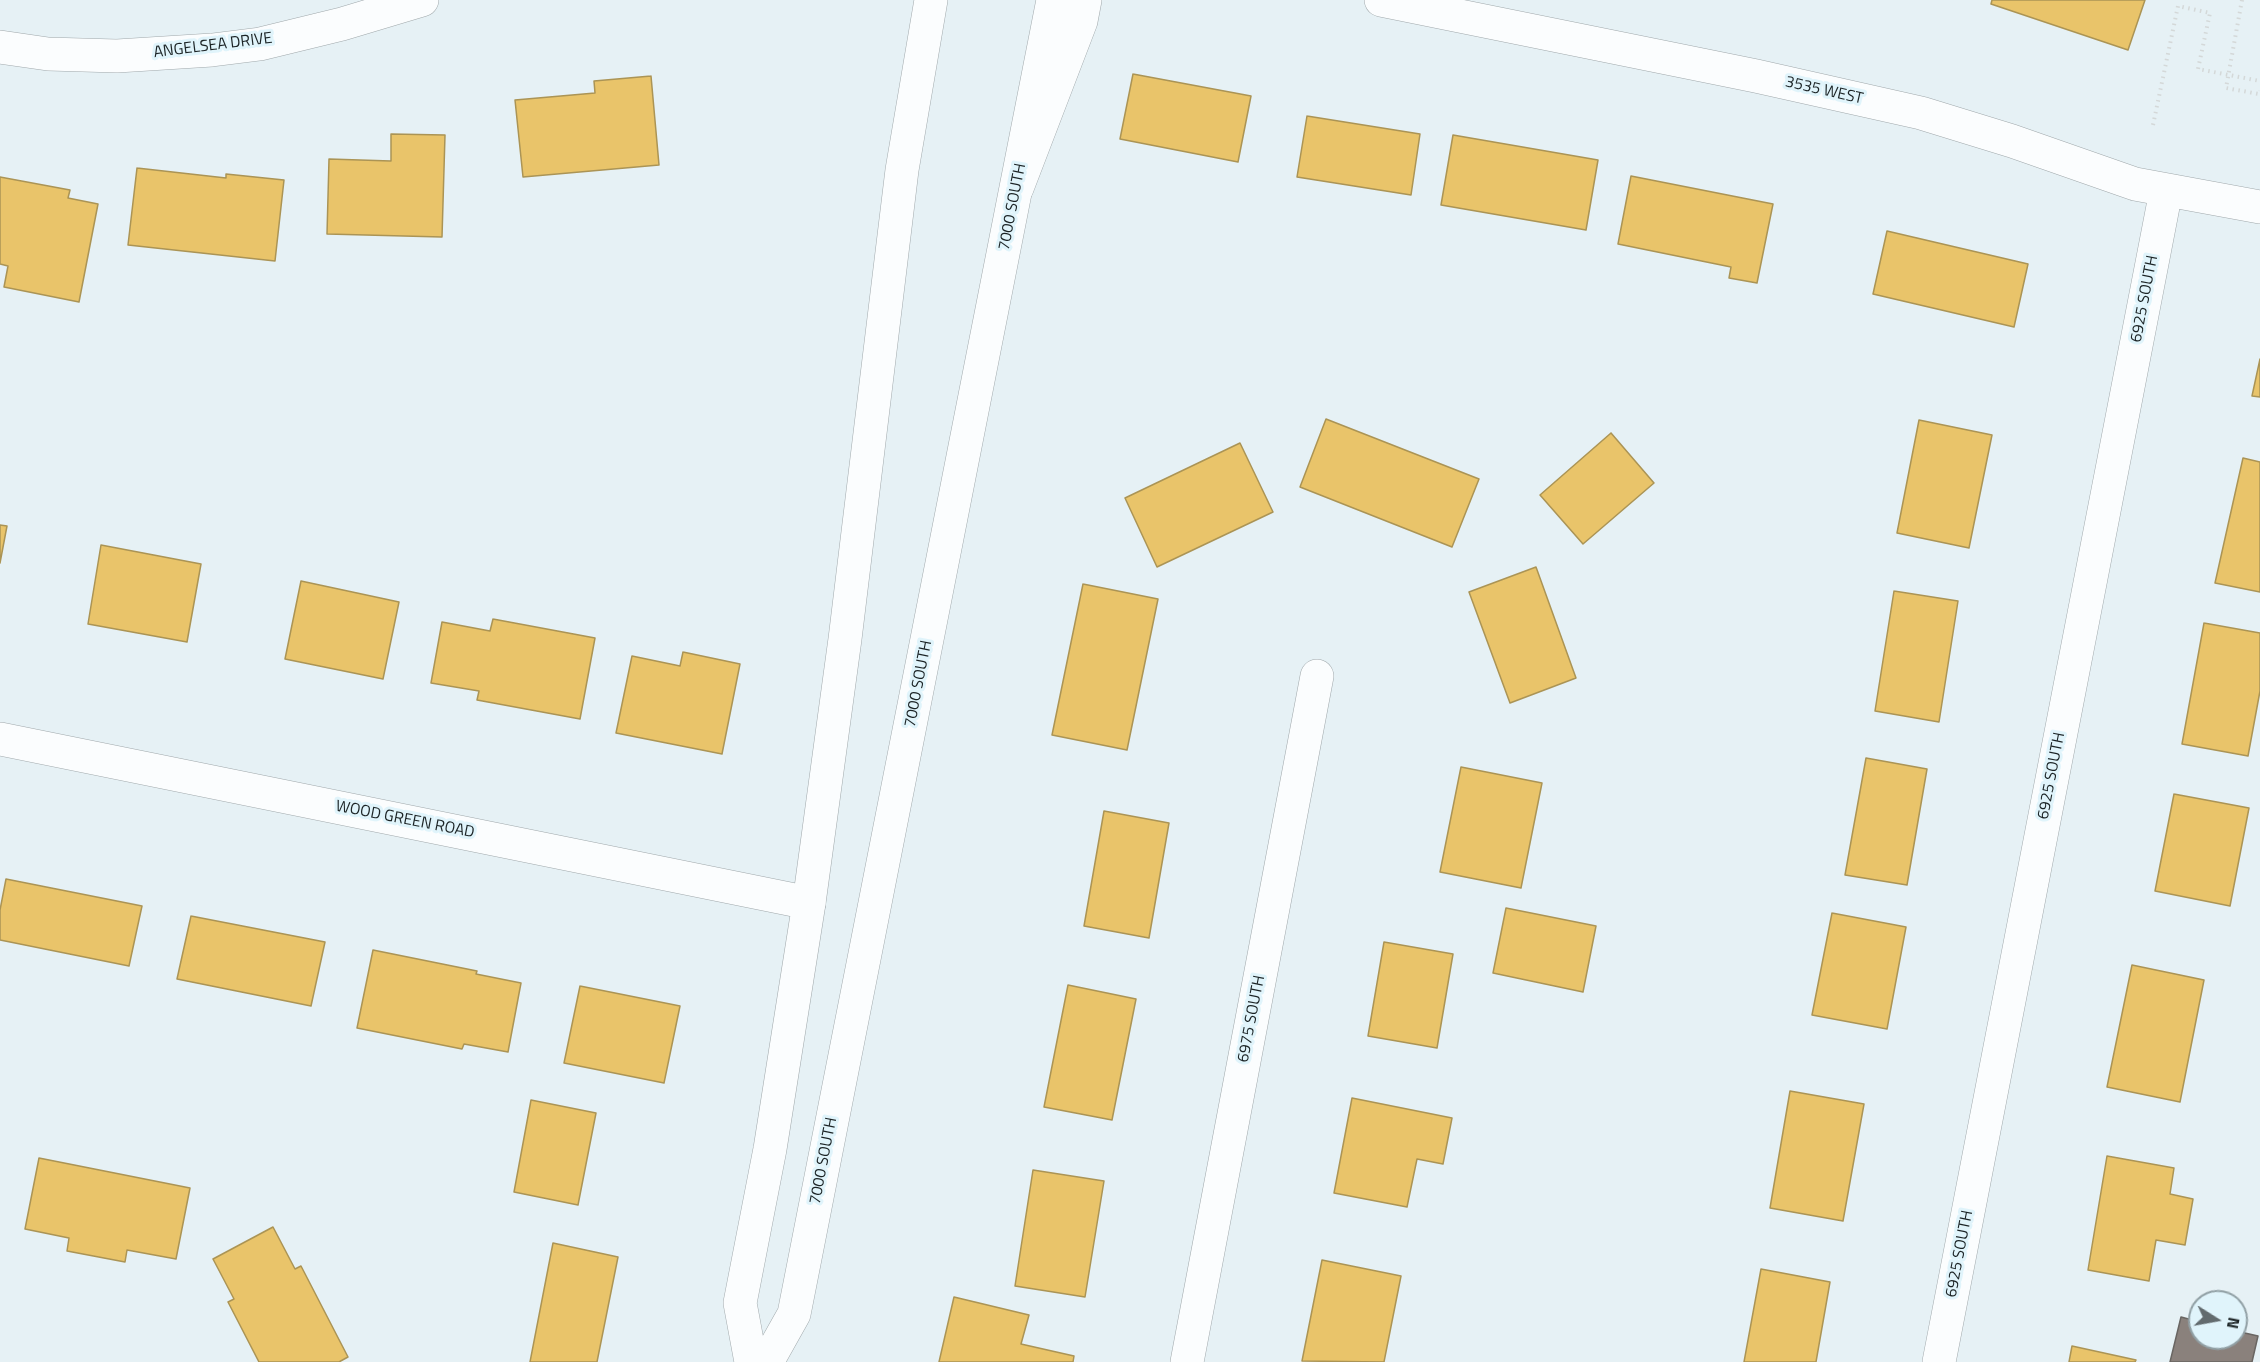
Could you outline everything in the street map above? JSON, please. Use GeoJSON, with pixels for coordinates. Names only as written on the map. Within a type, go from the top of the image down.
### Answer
{"type":"FeatureCollection","features":[{"type":"Feature","properties":{"kind":"main road","name":"ANGELSEA DRIVE"},"geometry":{"type":"LineString","coordinates":[[0,47],[48,54],[117,56],[212,50],[270,41],[342,24],[422,0]]}},
{"type":"Feature","properties":{"kind":"main road"},"geometry":{"type":"LineString","coordinates":[[751,1362],[740,1303],[770,1149],[809,903],[845,639],[902,170],[931,0]]}},
{"type":"Feature","properties":{"kind":"main road","name":"7000 SOUTH"},"geometry":{"type":"LineString","coordinates":[[767,1362],[794,1314],[1053,0]]}},
{"type":"Feature","properties":{"kind":"main road"},"geometry":{"type":"LineString","coordinates":[[1017,188],[1081,21],[1085,0]]}},
{"type":"Feature","properties":{"kind":"main road","name":"3535 WEST"},"geometry":{"type":"LineString","coordinates":[[1381,0],[1756,76],[1921,113],[2012,141],[2135,184],[2260,207]]}},
{"type":"Feature","properties":{"kind":"main road","name":"6925 SOUTH"},"geometry":{"type":"LineString","coordinates":[[1939,1362],[2166,191]]}},
{"type":"Feature","properties":{"kind":"main road","name":"6975 SOUTH"},"geometry":{"type":"LineString","coordinates":[[1187,1362],[1317,676]]}},
{"type":"Feature","properties":{"kind":"main road","name":"WOOD GREEN ROAD"},"geometry":{"type":"LineString","coordinates":[[0,739],[809,903]]}},
{"type":"Feature","properties":{"kind":"path"},"geometry":{"type":"LineString","coordinates":[[2242,0],[2226,88],[2259,94],[2260,91]]}},
{"type":"Feature","properties":{"kind":"path"},"geometry":{"type":"LineString","coordinates":[[2153,125],[2178,6],[2210,13],[2198,69],[2260,81]]}},
{"type":"Feature","properties":{"kind":"building: Homes"},"geometry":{"type":"Polygon","coordinates":[[[1992,0],[2145,0],[2128,50],[1991,4],[1992,0]]]}},
{"type":"Feature","properties":{"kind":"building: Homes"},"geometry":{"type":"Polygon","coordinates":[[[1133,74],[1251,96],[1238,162],[1120,139],[1133,74]]]}},
{"type":"Feature","properties":{"kind":"building: Homes"},"geometry":{"type":"Polygon","coordinates":[[[651,76],[659,165],[523,177],[515,100],[595,93],[594,81],[651,76]]]}},
{"type":"Feature","properties":{"kind":"building: Homes"},"geometry":{"type":"Polygon","coordinates":[[[1307,116],[1420,134],[1411,195],[1297,177],[1307,116]]]}},
{"type":"Feature","properties":{"kind":"building: Homes"},"geometry":{"type":"Polygon","coordinates":[[[391,134],[445,135],[442,237],[327,234],[329,159],[391,161],[391,134]]]}},
{"type":"Feature","properties":{"kind":"building: Homes"},"geometry":{"type":"Polygon","coordinates":[[[1453,135],[1598,160],[1586,230],[1441,205],[1453,135]]]}},
{"type":"Feature","properties":{"kind":"building: Homes"},"geometry":{"type":"Polygon","coordinates":[[[137,168],[226,178],[226,174],[284,180],[275,261],[128,245],[137,168]]]}},
{"type":"Feature","properties":{"kind":"building: Homes"},"geometry":{"type":"Polygon","coordinates":[[[1631,176],[1773,204],[1757,283],[1729,278],[1731,267],[1618,244],[1631,176]]]}},
{"type":"Feature","properties":{"kind":"building: Homes"},"geometry":{"type":"Polygon","coordinates":[[[0,177],[70,190],[68,198],[98,204],[79,302],[4,287],[8,266],[0,264],[0,177]]]}},
{"type":"Feature","properties":{"kind":"building: Homes"},"geometry":{"type":"Polygon","coordinates":[[[1887,231],[2028,264],[2014,327],[1873,294],[1887,231]]]}},
{"type":"Feature","properties":{"kind":"building: Homes"},"geometry":{"type":"Polygon","coordinates":[[[2260,359],[2260,397],[2252,396],[2260,359]]]}},
{"type":"Feature","properties":{"kind":"building: Homes"},"geometry":{"type":"Polygon","coordinates":[[[1326,419],[1479,479],[1452,547],[1300,487],[1326,419]]]}},
{"type":"Feature","properties":{"kind":"building: Homes"},"geometry":{"type":"Polygon","coordinates":[[[1919,420],[1992,435],[1969,548],[1897,533],[1919,420]]]}},
{"type":"Feature","properties":{"kind":"building: Homes"},"geometry":{"type":"Polygon","coordinates":[[[1611,433],[1654,483],[1583,544],[1540,495],[1611,433]]]}},
{"type":"Feature","properties":{"kind":"building: Homes"},"geometry":{"type":"Polygon","coordinates":[[[1240,443],[1273,512],[1157,567],[1125,498],[1240,443]]]}},
{"type":"Feature","properties":{"kind":"building: Homes"},"geometry":{"type":"Polygon","coordinates":[[[2243,458],[2260,462],[2260,592],[2215,583],[2243,458]]]}},
{"type":"Feature","properties":{"kind":"building: Homes"},"geometry":{"type":"Polygon","coordinates":[[[0,525],[7,526],[0,563],[0,525]]]}},
{"type":"Feature","properties":{"kind":"building: Homes"},"geometry":{"type":"Polygon","coordinates":[[[101,545],[201,564],[187,642],[88,624],[101,545]]]}},
{"type":"Feature","properties":{"kind":"building: Homes"},"geometry":{"type":"Polygon","coordinates":[[[1536,567],[1576,678],[1510,703],[1469,592],[1536,567]]]}},
{"type":"Feature","properties":{"kind":"building: Homes"},"geometry":{"type":"Polygon","coordinates":[[[301,581],[399,602],[383,679],[285,659],[301,581]]]}},
{"type":"Feature","properties":{"kind":"building: Homes"},"geometry":{"type":"Polygon","coordinates":[[[1083,584],[1158,599],[1127,750],[1052,735],[1083,584]]]}},
{"type":"Feature","properties":{"kind":"building: Homes"},"geometry":{"type":"Polygon","coordinates":[[[1894,591],[1958,601],[1939,722],[1875,711],[1894,591]]]}},
{"type":"Feature","properties":{"kind":"building: Homes"},"geometry":{"type":"Polygon","coordinates":[[[493,619],[595,638],[580,719],[477,700],[479,691],[431,683],[442,622],[490,631],[493,619]]]}},
{"type":"Feature","properties":{"kind":"building: Homes"},"geometry":{"type":"Polygon","coordinates":[[[2204,623],[2260,633],[2260,691],[2248,756],[2182,744],[2204,623]]]}},
{"type":"Feature","properties":{"kind":"building: Homes"},"geometry":{"type":"Polygon","coordinates":[[[683,652],[740,664],[722,754],[616,733],[632,656],[680,666],[683,652]]]}},
{"type":"Feature","properties":{"kind":"building: Homes"},"geometry":{"type":"Polygon","coordinates":[[[1866,758],[1927,769],[1907,885],[1845,875],[1866,758]]]}},
{"type":"Feature","properties":{"kind":"building: Homes"},"geometry":{"type":"Polygon","coordinates":[[[1461,767],[1542,783],[1521,888],[1440,872],[1461,767]]]}},
{"type":"Feature","properties":{"kind":"building: Homes"},"geometry":{"type":"Polygon","coordinates":[[[2174,794],[2249,808],[2230,906],[2155,891],[2174,794]]]}},
{"type":"Feature","properties":{"kind":"building: Homes"},"geometry":{"type":"Polygon","coordinates":[[[1104,811],[1169,823],[1149,938],[1084,926],[1104,811]]]}},
{"type":"Feature","properties":{"kind":"building: Homes"},"geometry":{"type":"Polygon","coordinates":[[[6,879],[142,906],[129,966],[0,940],[0,910],[6,879]]]}},
{"type":"Feature","properties":{"kind":"building: Homes"},"geometry":{"type":"Polygon","coordinates":[[[1506,908],[1596,926],[1583,992],[1493,973],[1506,908]]]}},
{"type":"Feature","properties":{"kind":"building: Homes"},"geometry":{"type":"Polygon","coordinates":[[[1832,913],[1906,927],[1887,1029],[1812,1015],[1832,913]]]}},
{"type":"Feature","properties":{"kind":"building: Homes"},"geometry":{"type":"Polygon","coordinates":[[[191,916],[325,942],[311,1006],[177,979],[191,916]]]}},
{"type":"Feature","properties":{"kind":"building: Homes"},"geometry":{"type":"Polygon","coordinates":[[[1384,942],[1453,954],[1437,1048],[1368,1036],[1384,942]]]}},
{"type":"Feature","properties":{"kind":"building: Homes"},"geometry":{"type":"Polygon","coordinates":[[[373,950],[477,971],[476,974],[521,983],[508,1052],[464,1044],[462,1049],[357,1028],[373,950]]]}},
{"type":"Feature","properties":{"kind":"building: Homes"},"geometry":{"type":"Polygon","coordinates":[[[2132,965],[2204,980],[2180,1102],[2107,1087],[2132,965]]]}},
{"type":"Feature","properties":{"kind":"building: Homes"},"geometry":{"type":"Polygon","coordinates":[[[1068,985],[1136,999],[1112,1120],[1044,1107],[1068,985]]]}},
{"type":"Feature","properties":{"kind":"building: Homes"},"geometry":{"type":"Polygon","coordinates":[[[580,986],[680,1006],[664,1083],[564,1063],[580,986]]]}},
{"type":"Feature","properties":{"kind":"building: Homes"},"geometry":{"type":"Polygon","coordinates":[[[1790,1091],[1864,1104],[1843,1221],[1770,1208],[1790,1091]]]}},
{"type":"Feature","properties":{"kind":"building: Homes"},"geometry":{"type":"Polygon","coordinates":[[[1352,1098],[1452,1118],[1443,1164],[1417,1159],[1407,1207],[1334,1193],[1352,1098]]]}},
{"type":"Feature","properties":{"kind":"building: Homes"},"geometry":{"type":"Polygon","coordinates":[[[531,1100],[596,1113],[578,1205],[514,1192],[531,1100]]]}},
{"type":"Feature","properties":{"kind":"building: Homes"},"geometry":{"type":"Polygon","coordinates":[[[2107,1156],[2174,1168],[2170,1194],[2193,1199],[2185,1245],[2156,1240],[2149,1281],[2088,1270],[2107,1156]]]}},
{"type":"Feature","properties":{"kind":"building: Homes"},"geometry":{"type":"Polygon","coordinates":[[[39,1158],[190,1188],[176,1259],[127,1250],[125,1262],[67,1251],[69,1238],[25,1229],[39,1158]]]}},
{"type":"Feature","properties":{"kind":"building: Homes"},"geometry":{"type":"Polygon","coordinates":[[[1033,1170],[1104,1181],[1085,1297],[1015,1286],[1033,1170]]]}},
{"type":"Feature","properties":{"kind":"building: Homes"},"geometry":{"type":"Polygon","coordinates":[[[273,1227],[295,1269],[301,1266],[348,1357],[339,1362],[259,1362],[228,1302],[234,1299],[213,1259],[273,1227]]]}},
{"type":"Feature","properties":{"kind":"building: Homes"},"geometry":{"type":"Polygon","coordinates":[[[553,1243],[618,1257],[597,1362],[530,1362],[553,1243]]]}},
{"type":"Feature","properties":{"kind":"building: Homes"},"geometry":{"type":"Polygon","coordinates":[[[1322,1260],[1401,1276],[1384,1362],[1302,1361],[1322,1260]]]}},
{"type":"Feature","properties":{"kind":"building: Homes"},"geometry":{"type":"Polygon","coordinates":[[[1761,1269],[1830,1282],[1816,1362],[1744,1362],[1761,1269]]]}},
{"type":"Feature","properties":{"kind":"building: Homes"},"geometry":{"type":"Polygon","coordinates":[[[954,1297],[1029,1315],[1021,1344],[1074,1356],[1073,1362],[939,1362],[954,1297]]]}},
{"type":"Feature","properties":{"kind":"building: Homes"},"geometry":{"type":"Polygon","coordinates":[[[2072,1346],[2136,1360],[2135,1362],[2069,1362],[2072,1346]]]}},
{"type":"Feature","properties":{"kind":"building: Industry"},"geometry":{"type":"Polygon","coordinates":[[[2181,1317],[2188,1319],[2188,1350],[2248,1350],[2248,1334],[2258,1336],[2252,1362],[2170,1362],[2181,1317]]]}}]}
